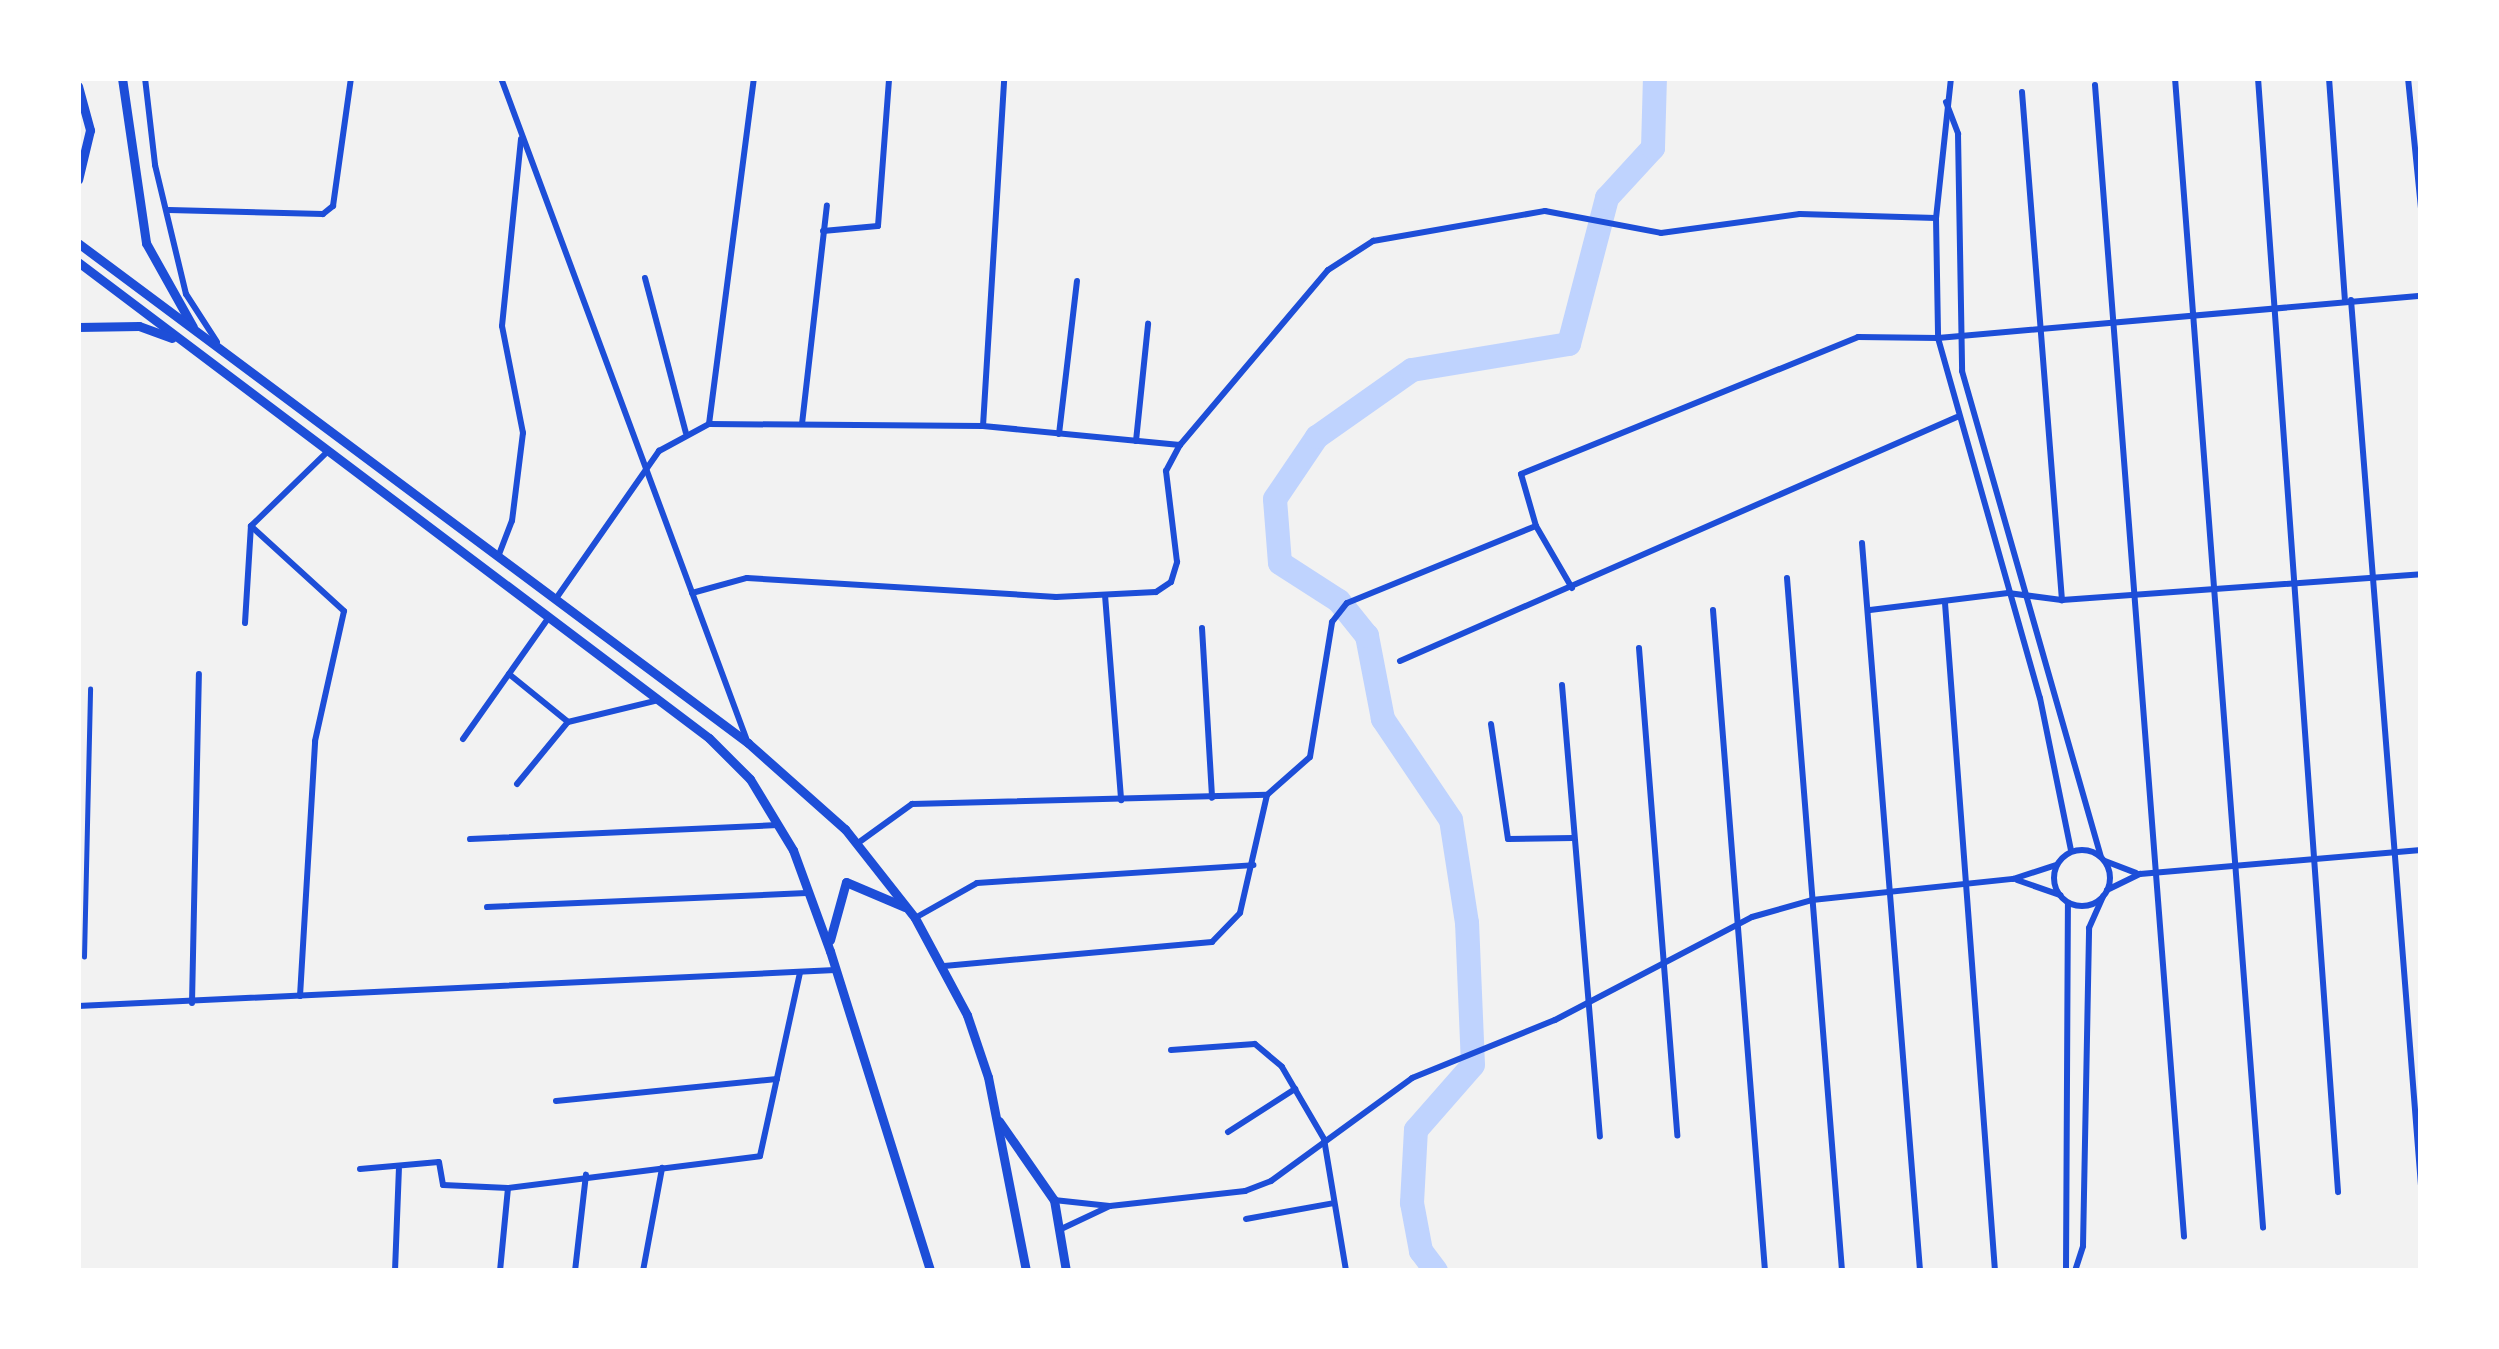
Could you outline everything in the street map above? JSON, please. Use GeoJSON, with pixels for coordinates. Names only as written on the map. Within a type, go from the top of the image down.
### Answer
{"type":"FeatureCollection","features":[{"type":"Feature","properties":{"kind":"highway"},"geometry":{"type":"LineString","coordinates":[[122,78],[146,243],[200,337]]}},
{"type":"Feature","properties":{"kind":"highway"},"geometry":{"type":"LineString","coordinates":[[78,86],[90,130],[78,181]]}},
{"type":"Feature","properties":{"kind":"highway"},"geometry":{"type":"LineString","coordinates":[[78,243],[553,603],[748,743],[858,843],[944,966],[998,1119],[1026,1271]]}},
{"type":"Feature","properties":{"kind":"highway"},"geometry":{"type":"LineString","coordinates":[[78,262],[734,761],[781,825],[808,893],[837,970],[930,1271]]}},
{"type":"Feature","properties":{"kind":"highway"},"geometry":{"type":"LineString","coordinates":[[78,327],[139,326],[193,348]]}},
{"type":"Feature","properties":{"kind":"highway"},"geometry":{"type":"LineString","coordinates":[[830,951],[831,918],[846,882],[912,914]]}},
{"type":"Feature","properties":{"kind":"highway"},"geometry":{"type":"LineString","coordinates":[[998,1119],[1054,1200],[1066,1271]]}},
{"type":"Feature","properties":{"kind":"street"},"geometry":{"type":"LineString","coordinates":[[145,78],[186,294],[229,358]]}},
{"type":"Feature","properties":{"kind":"street"},"geometry":{"type":"LineString","coordinates":[[169,210],[323,214],[333,206],[351,78]]}},
{"type":"Feature","properties":{"kind":"street"},"geometry":{"type":"LineString","coordinates":[[501,78],[748,743]]}},
{"type":"Feature","properties":{"kind":"street"},"geometry":{"type":"LineString","coordinates":[[709,424],[754,78]]}},
{"type":"Feature","properties":{"kind":"street"},"geometry":{"type":"LineString","coordinates":[[823,231],[878,226],[890,78]]}},
{"type":"Feature","properties":{"kind":"street"},"geometry":{"type":"LineString","coordinates":[[983,426],[1004,78]]}},
{"type":"Feature","properties":{"kind":"street"},"geometry":{"type":"LineString","coordinates":[[1951,78],[1945,99],[1936,218],[1938,338],[2067,804],[2071,851]]}},
{"type":"Feature","properties":{"kind":"street"},"geometry":{"type":"LineString","coordinates":[[2175,78],[2241,865],[2263,1228]]}},
{"type":"Feature","properties":{"kind":"street"},"geometry":{"type":"LineString","coordinates":[[2258,78],[2338,1192]]}},
{"type":"Feature","properties":{"kind":"street"},"geometry":{"type":"LineString","coordinates":[[2329,78],[2377,578],[2421,1185]]}},
{"type":"Feature","properties":{"kind":"street"},"geometry":{"type":"LineString","coordinates":[[2408,78],[2421,209]]}},
{"type":"Feature","properties":{"kind":"street"},"geometry":{"type":"LineString","coordinates":[[2096,85],[2161,872],[2184,1237]]}},
{"type":"Feature","properties":{"kind":"street"},"geometry":{"type":"LineString","coordinates":[[2022,92],[2062,600]]}},
{"type":"Feature","properties":{"kind":"street"},"geometry":{"type":"LineString","coordinates":[[1945,99],[1958,134],[1956,330],[2103,859],[2105,893],[2089,928],[2083,1246],[2071,1271]]}},
{"type":"Feature","properties":{"kind":"street"},"geometry":{"type":"LineString","coordinates":[[496,560],[512,521],[523,433],[502,326],[521,137]]}},
{"type":"Feature","properties":{"kind":"street"},"geometry":{"type":"LineString","coordinates":[[802,424],[827,205]]}},
{"type":"Feature","properties":{"kind":"street"},"geometry":{"type":"LineString","coordinates":[[692,593],[747,578],[1105,595],[1156,592],[1171,582],[1178,562],[1166,472],[1180,445],[1328,270],[1373,241],[1545,211],[1618,229],[1660,233],[1800,214],[1936,218]]}},
{"type":"Feature","properties":{"kind":"street"},"geometry":{"type":"LineString","coordinates":[[645,278],[686,433]]}},
{"type":"Feature","properties":{"kind":"street"},"geometry":{"type":"LineString","coordinates":[[1059,434],[1077,281]]}},
{"type":"Feature","properties":{"kind":"street"},"geometry":{"type":"LineString","coordinates":[[1572,588],[1536,526],[1521,474],[1858,337],[1938,338],[1956,330],[2421,296]]}},
{"type":"Feature","properties":{"kind":"street"},"geometry":{"type":"LineString","coordinates":[[1136,441],[1148,324]]}},
{"type":"Feature","properties":{"kind":"street"},"geometry":{"type":"LineString","coordinates":[[1400,662],[1958,417]]}},
{"type":"Feature","properties":{"kind":"street"},"geometry":{"type":"LineString","coordinates":[[553,603],[646,466],[686,433],[709,424],[983,426],[1180,445]]}},
{"type":"Feature","properties":{"kind":"street"},"geometry":{"type":"LineString","coordinates":[[245,622],[251,526],[328,451]]}},
{"type":"Feature","properties":{"kind":"street"},"geometry":{"type":"LineString","coordinates":[[251,526],[344,611],[320,704],[300,996]]}},
{"type":"Feature","properties":{"kind":"street"},"geometry":{"type":"LineString","coordinates":[[944,966],[1212,942],[1240,913],[1267,795],[1310,757],[1332,622],[1348,603],[1536,526]]}},
{"type":"Feature","properties":{"kind":"street"},"geometry":{"type":"LineString","coordinates":[[1862,542],[1920,1271]]}},
{"type":"Feature","properties":{"kind":"street"},"geometry":{"type":"LineString","coordinates":[[1869,610],[2008,593],[2032,600],[2062,600],[2421,574]]}},
{"type":"Feature","properties":{"kind":"street"},"geometry":{"type":"LineString","coordinates":[[1787,578],[1842,1271]]}},
{"type":"Feature","properties":{"kind":"street"},"geometry":{"type":"LineString","coordinates":[[1105,595],[1121,801]]}},
{"type":"Feature","properties":{"kind":"street"},"geometry":{"type":"LineString","coordinates":[[1945,603],[1996,1271]]}},
{"type":"Feature","properties":{"kind":"street"},"geometry":{"type":"LineString","coordinates":[[1713,610],[1765,1271]]}},
{"type":"Feature","properties":{"kind":"street"},"geometry":{"type":"LineString","coordinates":[[463,739],[549,617]]}},
{"type":"Feature","properties":{"kind":"street"},"geometry":{"type":"LineString","coordinates":[[1202,628],[1212,798]]}},
{"type":"Feature","properties":{"kind":"street"},"geometry":{"type":"LineString","coordinates":[[1639,648],[1676,1136]]}},
{"type":"Feature","properties":{"kind":"street"},"geometry":{"type":"LineString","coordinates":[[193,1003],[199,674]]}},
{"type":"Feature","properties":{"kind":"street"},"geometry":{"type":"LineString","coordinates":[[508,674],[568,722]]}},
{"type":"Feature","properties":{"kind":"street"},"geometry":{"type":"LineString","coordinates":[[1562,686],[1600,1136]]}},
{"type":"Feature","properties":{"kind":"street"},"geometry":{"type":"LineString","coordinates":[[84,958],[90,688]]}},
{"type":"Feature","properties":{"kind":"street"},"geometry":{"type":"LineString","coordinates":[[517,784],[568,722],[658,700]]}},
{"type":"Feature","properties":{"kind":"street"},"geometry":{"type":"LineString","coordinates":[[1491,724],[1508,839],[1575,838]]}},
{"type":"Feature","properties":{"kind":"street"},"geometry":{"type":"LineString","coordinates":[[858,843],[912,804],[1267,795]]}},
{"type":"Feature","properties":{"kind":"street"},"geometry":{"type":"LineString","coordinates":[[470,839],[781,825]]}},
{"type":"Feature","properties":{"kind":"street"},"geometry":{"type":"LineString","coordinates":[[2068,903],[2105,893],[2140,874],[2421,850]]}},
{"type":"Feature","properties":{"kind":"street"},"geometry":{"type":"LineString","coordinates":[[2071,851],[2140,874]]}},
{"type":"Feature","properties":{"kind":"street"},"geometry":{"type":"LineString","coordinates":[[1054,1200],[1110,1206],[1245,1192],[1439,1064],[1664,967],[1735,925],[1812,900],[2013,879],[2056,865],[2071,851]]}},
{"type":"Feature","properties":{"kind":"street"},"geometry":{"type":"LineString","coordinates":[[912,914],[976,883],[1253,865]]}},
{"type":"Feature","properties":{"kind":"street"},"geometry":{"type":"LineString","coordinates":[[2056,865],[2060,895]]}},
{"type":"Feature","properties":{"kind":"street"},"geometry":{"type":"LineString","coordinates":[[2013,879],[2060,895],[2068,903],[2071,1271]]}},
{"type":"Feature","properties":{"kind":"street"},"geometry":{"type":"LineString","coordinates":[[487,907],[808,893]]}},
{"type":"Feature","properties":{"kind":"street"},"geometry":{"type":"LineString","coordinates":[[78,1006],[193,1003],[383,987],[445,991],[837,970]]}},
{"type":"Feature","properties":{"kind":"street"},"geometry":{"type":"LineString","coordinates":[[360,1169],[439,1162],[443,1185],[508,1188],[760,1156],[800,972]]}},
{"type":"Feature","properties":{"kind":"street"},"geometry":{"type":"LineString","coordinates":[[1171,1050],[1255,1043],[1295,1089],[1324,1138],[1346,1271]]}},
{"type":"Feature","properties":{"kind":"street"},"geometry":{"type":"LineString","coordinates":[[556,1101],[777,1078]]}},
{"type":"Feature","properties":{"kind":"street"},"geometry":{"type":"LineString","coordinates":[[1228,1132],[1295,1089]]}},
{"type":"Feature","properties":{"kind":"street"},"geometry":{"type":"LineString","coordinates":[[394,1271],[399,1168]]}},
{"type":"Feature","properties":{"kind":"street"},"geometry":{"type":"LineString","coordinates":[[643,1271],[662,1168]]}},
{"type":"Feature","properties":{"kind":"street"},"geometry":{"type":"LineString","coordinates":[[575,1271],[586,1175]]}},
{"type":"Feature","properties":{"kind":"street"},"geometry":{"type":"LineString","coordinates":[[500,1271],[508,1188]]}},
{"type":"Feature","properties":{"kind":"street"},"geometry":{"type":"LineString","coordinates":[[1246,1219],[1334,1203]]}},
{"type":"Feature","properties":{"kind":"street"},"geometry":{"type":"LineString","coordinates":[[1059,1230],[1110,1206]]}},
{"type":"Feature","properties":{"kind":"waterway"},"geometry":{"type":"LineString","coordinates":[[1436,1271],[1421,1251],[1412,1203],[1416,1130],[1473,1065],[1467,923],[1451,820],[1383,719],[1367,636],[1339,601],[1280,563],[1275,499],[1317,437],[1412,370],[1569,344],[1607,198],[1653,148],[1655,78]]}}]}
